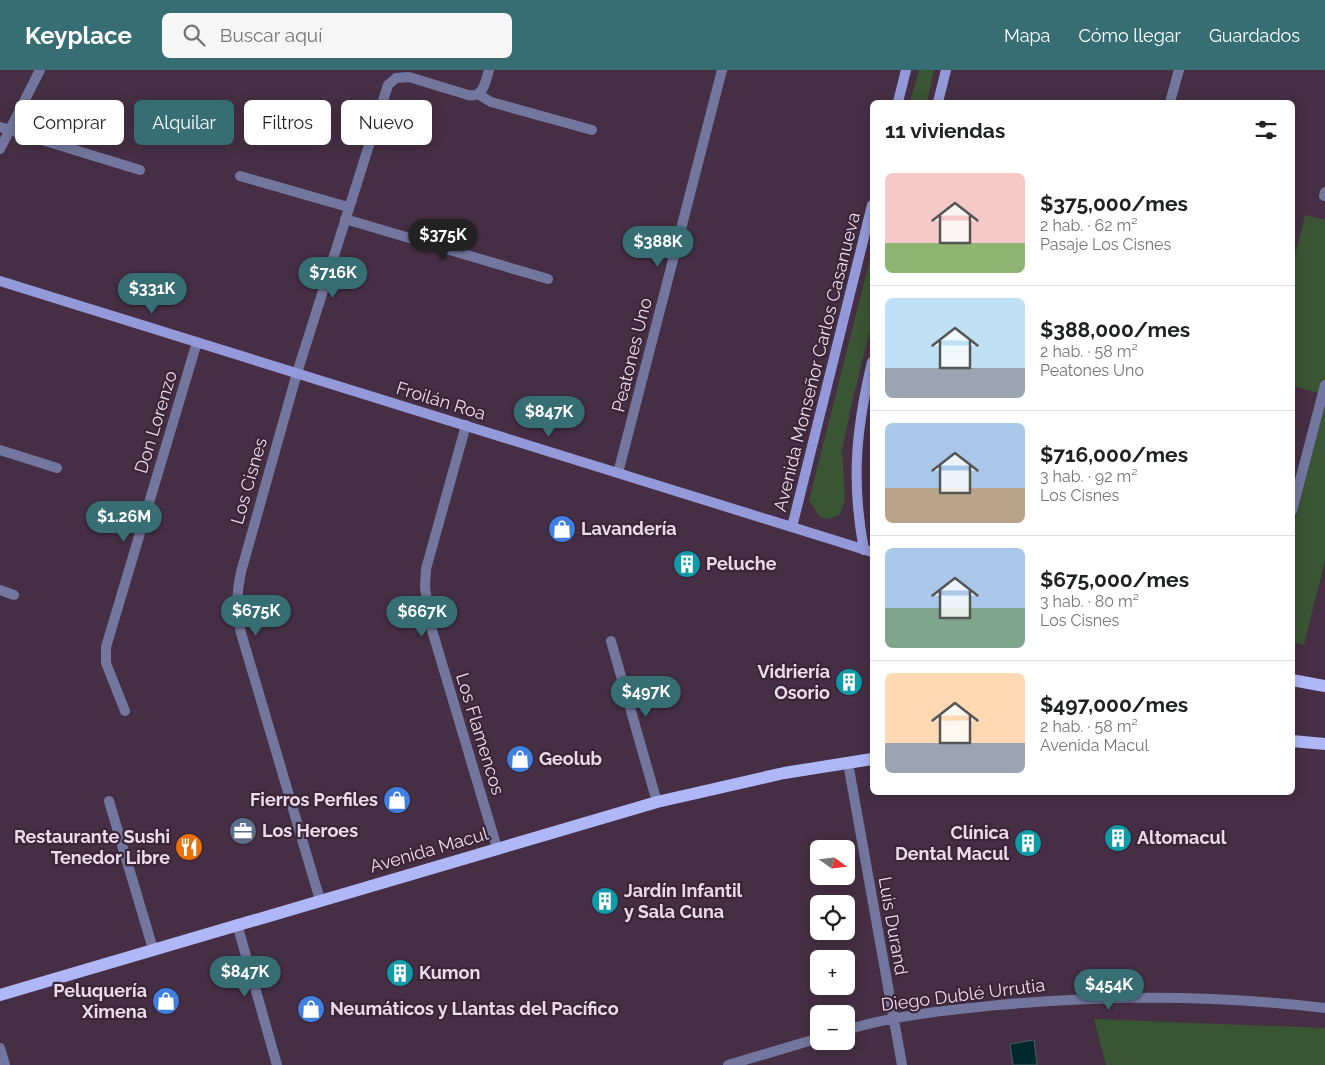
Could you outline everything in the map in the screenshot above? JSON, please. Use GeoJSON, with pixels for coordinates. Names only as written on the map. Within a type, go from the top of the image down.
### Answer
{"type":"FeatureCollection","features":[{"type":"Feature","properties":{"kind":"main road"},"geometry":{"type":"LineString","coordinates":[[898,100],[906,70]]}},
{"type":"Feature","properties":{"kind":"main road"},"geometry":{"type":"LineString","coordinates":[[938,100],[946,70]]}},
{"type":"Feature","properties":{"kind":"main road","name":"Avenida Monseñor Carlos Casanueva"},"geometry":{"type":"LineString","coordinates":[[792,528],[870,213]]}},
{"type":"Feature","properties":{"kind":"main road","name":"Froilán Roa"},"geometry":{"type":"LineString","coordinates":[[0,281],[868,551]]}},
{"type":"Feature","properties":{"kind":"main road"},"geometry":{"type":"LineString","coordinates":[[868,551],[856,494],[856,458],[860,416],[870,371]]}},
{"type":"Feature","properties":{"kind":"main road"},"geometry":{"type":"LineString","coordinates":[[1295,681],[1325,686]]}},
{"type":"Feature","properties":{"kind":"main road"},"geometry":{"type":"LineString","coordinates":[[1295,741],[1325,744]]}},
{"type":"Feature","properties":{"kind":"main road","name":"Avenida Macul"},"geometry":{"type":"LineString","coordinates":[[0,995],[656,802],[784,774],[870,759]]}},
{"type":"Feature","properties":{"kind":"street"},"geometry":{"type":"LineString","coordinates":[[0,149],[5,129],[40,70]]}},
{"type":"Feature","properties":{"kind":"street"},"geometry":{"type":"LineString","coordinates":[[478,94],[484,87],[488,70]]}},
{"type":"Feature","properties":{"kind":"street","name":"Peatones Uno"},"geometry":{"type":"LineString","coordinates":[[618,473],[722,70]]}},
{"type":"Feature","properties":{"kind":"street"},"geometry":{"type":"LineString","coordinates":[[1171,100],[1179,70]]}},
{"type":"Feature","properties":{"kind":"street","name":"Los Cisnes"},"geometry":{"type":"LineString","coordinates":[[320,900],[241,633],[237,603],[241,572],[297,373],[385,88],[393,74],[409,77],[468,95],[478,94],[491,102],[592,130]]}},
{"type":"Feature","properties":{"kind":"street"},"geometry":{"type":"LineString","coordinates":[[5,129],[140,170]]}},
{"type":"Feature","properties":{"kind":"street"},"geometry":{"type":"LineString","coordinates":[[240,176],[348,207]]}},
{"type":"Feature","properties":{"kind":"street"},"geometry":{"type":"LineString","coordinates":[[345,219],[548,279]]}},
{"type":"Feature","properties":{"kind":"street","name":"Don Lorenzo"},"geometry":{"type":"LineString","coordinates":[[125,711],[106,663],[106,647],[198,342]]}},
{"type":"Feature","properties":{"kind":"street"},"geometry":{"type":"LineString","coordinates":[[1295,500],[1325,385]]}},
{"type":"Feature","properties":{"kind":"street","name":"Los Flamencos"},"geometry":{"type":"LineString","coordinates":[[466,425],[430,553],[425,586],[429,620],[497,848]]}},
{"type":"Feature","properties":{"kind":"street"},"geometry":{"type":"LineString","coordinates":[[0,450],[57,468]]}},
{"type":"Feature","properties":{"kind":"street"},"geometry":{"type":"LineString","coordinates":[[0,590],[14,595]]}},
{"type":"Feature","properties":{"kind":"street"},"geometry":{"type":"LineString","coordinates":[[611,641],[656,802]]}},
{"type":"Feature","properties":{"kind":"street","name":"Luis Durand"},"geometry":{"type":"LineString","coordinates":[[848,763],[902,1065]]}},
{"type":"Feature","properties":{"kind":"street"},"geometry":{"type":"LineString","coordinates":[[109,801],[153,949]]}},
{"type":"Feature","properties":{"kind":"street"},"geometry":{"type":"LineString","coordinates":[[237,924],[277,1065]]}},
{"type":"Feature","properties":{"kind":"street","name":"Diego Dublé Urrutia"},"geometry":{"type":"LineString","coordinates":[[855,1028],[893,1018],[1037,1002],[1120,998],[1244,1000],[1325,1008]]}},
{"type":"Feature","properties":{"kind":"street"},"geometry":{"type":"LineString","coordinates":[[728,1065],[810,1041]]}},
{"type":"Feature","properties":{"kind":"street"},"geometry":{"type":"LineString","coordinates":[[0,1048],[5,1065]]}},
{"type":"Feature","properties":{"kind":"green space"},"geometry":{"type":"Polygon","coordinates":[[[919,70],[934,70],[927,100],[911,100],[919,70]]]}},
{"type":"Feature","properties":{"kind":"green space"},"geometry":{"type":"Polygon","coordinates":[[[1305,215],[1325,220],[1325,395],[1295,387],[1295,256],[1305,215]]]}},
{"type":"Feature","properties":{"kind":"green space"},"geometry":{"type":"Polygon","coordinates":[[[870,259],[870,330],[842,450],[845,500],[840,515],[829,519],[820,517],[809,500],[870,259]]]}},
{"type":"Feature","properties":{"kind":"green space"},"geometry":{"type":"Polygon","coordinates":[[[1325,403],[1325,560],[1304,645],[1295,643],[1295,521],[1325,403]]]}},
{"type":"Feature","properties":{"kind":"green space"},"geometry":{"type":"Polygon","coordinates":[[[1094,1019],[1325,1028],[1325,1065],[1106,1065],[1094,1019]]]}},
{"type":"Feature","properties":{"kind":"shaded area"},"geometry":{"type":"Polygon","coordinates":[[[1034,1040],[1037,1065],[1013,1065],[1010,1044],[1034,1040]]]}},
{"type":"Feature","properties":{"kind":"place","name":"Lavandería"},"geometry":{"type":"Point","coordinates":[562,529]}},
{"type":"Feature","properties":{"kind":"place","name":"Peluche"},"geometry":{"type":"Point","coordinates":[687,564]}},
{"type":"Feature","properties":{"kind":"place","name":"Vidriería Osorio"},"geometry":{"type":"Point","coordinates":[849,682]}},
{"type":"Feature","properties":{"kind":"place","name":"Geolub"},"geometry":{"type":"Point","coordinates":[520,759]}},
{"type":"Feature","properties":{"kind":"place","name":"Fierros Perfiles"},"geometry":{"type":"Point","coordinates":[397,800]}},
{"type":"Feature","properties":{"kind":"place","name":"Los Heroes"},"geometry":{"type":"Point","coordinates":[243,831]}},
{"type":"Feature","properties":{"kind":"place","name":"Altomacul"},"geometry":{"type":"Point","coordinates":[1118,838]}},
{"type":"Feature","properties":{"kind":"place","name":"Clínica Dental Macul"},"geometry":{"type":"Point","coordinates":[1028,843]}},
{"type":"Feature","properties":{"kind":"place","name":"Restaurante Sushi Tenedor Libre"},"geometry":{"type":"Point","coordinates":[189,847]}},
{"type":"Feature","properties":{"kind":"place","name":"Jardín Infantil y Sala Cuna"},"geometry":{"type":"Point","coordinates":[605,901]}},
{"type":"Feature","properties":{"kind":"place","name":"Kumon"},"geometry":{"type":"Point","coordinates":[400,973]}},
{"type":"Feature","properties":{"kind":"place","name":"Peluquería Ximena"},"geometry":{"type":"Point","coordinates":[166,1001]}},
{"type":"Feature","properties":{"kind":"place","name":"Neumáticos y Llantas del Pacífico"},"geometry":{"type":"Point","coordinates":[311,1009]}}]}
